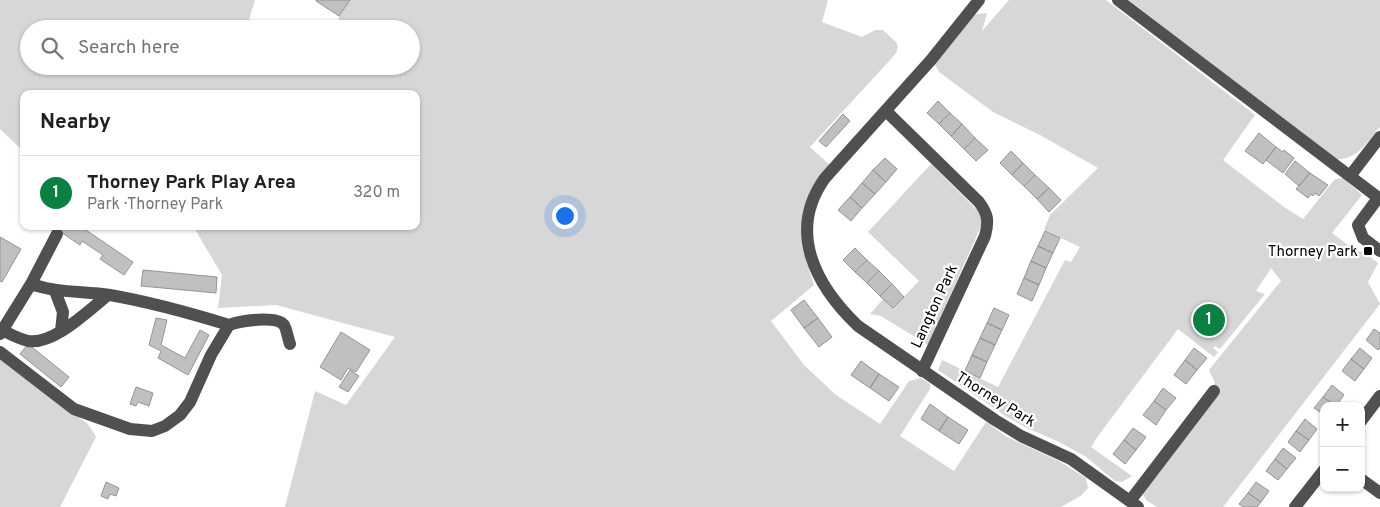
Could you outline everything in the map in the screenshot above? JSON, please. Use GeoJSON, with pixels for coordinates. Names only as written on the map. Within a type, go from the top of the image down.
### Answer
{"type":"FeatureCollection","features":[{"type":"Feature","properties":{"kind":"street","name":"Langton Park"},"geometry":{"type":"LineString","coordinates":[[886,111],[980,202],[988,220],[985,236],[922,371],[874,339],[844,313],[822,283],[809,250],[807,223],[812,201],[825,178],[886,111],[979,0]]}},
{"type":"Feature","properties":{"kind":"street"},"geometry":{"type":"LineString","coordinates":[[1118,0],[1379,199],[1358,225],[1363,238],[1380,251]]}},
{"type":"Feature","properties":{"kind":"street"},"geometry":{"type":"LineString","coordinates":[[1350,176],[1380,137]]}},
{"type":"Feature","properties":{"kind":"street"},"geometry":{"type":"LineString","coordinates":[[56,234],[31,284],[1,332],[27,340],[35,341],[47,338],[81,317],[108,295]]}},
{"type":"Feature","properties":{"kind":"street"},"geometry":{"type":"LineString","coordinates":[[31,284],[55,291],[108,295],[150,303],[229,324],[251,320],[277,320],[284,326],[290,344]]}},
{"type":"Feature","properties":{"kind":"street"},"geometry":{"type":"LineString","coordinates":[[55,291],[63,312],[61,331]]}},
{"type":"Feature","properties":{"kind":"street"},"geometry":{"type":"LineString","coordinates":[[0,352],[74,409],[130,429],[152,431],[165,426],[180,415],[190,402],[211,355],[229,324]]}},
{"type":"Feature","properties":{"kind":"street","name":"Thorney Park"},"geometry":{"type":"LineString","coordinates":[[922,371],[1021,436],[1071,459],[1134,504],[1214,391]]}},
{"type":"Feature","properties":{"kind":"street"},"geometry":{"type":"LineString","coordinates":[[1365,416],[1380,396]]}},
{"type":"Feature","properties":{"kind":"street"},"geometry":{"type":"LineString","coordinates":[[1295,507],[1320,475]]}},
{"type":"Feature","properties":{"kind":"street"},"geometry":{"type":"LineString","coordinates":[[1365,482],[1380,493]]}},
{"type":"Feature","properties":{"kind":"shaded area"},"geometry":{"type":"Polygon","coordinates":[[[0,0],[255,0],[249,20],[20,20],[20,75],[420,75],[420,20],[339,20],[339,16],[350,0],[828,0],[822,22],[862,37],[875,30],[883,30],[896,42],[898,47],[891,59],[810,147],[833,168],[819,184],[805,257],[814,285],[771,321],[804,365],[836,395],[880,424],[909,381],[921,378],[930,384],[930,389],[900,436],[954,471],[986,422],[1007,437],[1059,461],[1086,478],[1088,488],[1082,495],[1061,507],[285,507],[315,391],[346,405],[395,337],[276,305],[218,308],[222,275],[195,230],[420,230],[420,90],[20,90],[20,148],[0,129],[0,0]]]}},
{"type":"Feature","properties":{"kind":"shaded area"},"geometry":{"type":"Polygon","coordinates":[[[1009,0],[1106,0],[1255,115],[1223,160],[1284,207],[1303,219],[1335,179],[1343,178],[1362,195],[1332,233],[1356,251],[1364,252],[1378,263],[1368,282],[1380,304],[1223,507],[1157,507],[1146,500],[1142,492],[1191,416],[1215,383],[1209,370],[1281,281],[1271,268],[1256,291],[1265,294],[1220,349],[1215,346],[1213,348],[1218,352],[1214,357],[1178,329],[1098,436],[1091,447],[1132,476],[1122,482],[1115,481],[1085,456],[1007,417],[938,370],[942,360],[998,387],[1065,260],[1071,262],[1080,247],[1044,230],[1050,215],[1098,168],[1040,135],[993,112],[939,72],[932,59],[970,15],[987,13],[982,31],[1009,0]]]}},
{"type":"Feature","properties":{"kind":"shaded area"},"geometry":{"type":"Polygon","coordinates":[[[1129,0],[1380,0],[1380,127],[1355,154],[1342,159],[1334,159],[1129,0]]]}},
{"type":"Feature","properties":{"kind":"shaded area"},"geometry":{"type":"Polygon","coordinates":[[[931,164],[982,215],[982,224],[928,345],[881,316],[870,314],[883,299],[893,308],[919,281],[868,232],[931,164]]]}},
{"type":"Feature","properties":{"kind":"shaded area"},"geometry":{"type":"Polygon","coordinates":[[[0,358],[88,424],[96,437],[60,507],[0,507],[0,358]]]}},
{"type":"Feature","properties":{"kind":"building"},"geometry":{"type":"Polygon","coordinates":[[[316,0],[350,0],[339,16],[316,0]]]}},
{"type":"Feature","properties":{"kind":"building"},"geometry":{"type":"Polygon","coordinates":[[[938,101],[950,113],[939,124],[927,113],[938,101]]]}},
{"type":"Feature","properties":{"kind":"building"},"geometry":{"type":"Polygon","coordinates":[[[950,113],[962,124],[951,136],[939,124],[950,113]]]}},
{"type":"Feature","properties":{"kind":"building"},"geometry":{"type":"Polygon","coordinates":[[[843,114],[850,121],[826,147],[819,141],[843,114]]]}},
{"type":"Feature","properties":{"kind":"building"},"geometry":{"type":"Polygon","coordinates":[[[962,124],[975,138],[964,149],[951,136],[962,124]]]}},
{"type":"Feature","properties":{"kind":"building"},"geometry":{"type":"Polygon","coordinates":[[[1259,133],[1276,147],[1263,164],[1245,151],[1259,133]]]}},
{"type":"Feature","properties":{"kind":"building"},"geometry":{"type":"Polygon","coordinates":[[[975,138],[988,150],[976,161],[964,149],[975,138]]]}},
{"type":"Feature","properties":{"kind":"building"},"geometry":{"type":"Polygon","coordinates":[[[1276,147],[1283,152],[1284,150],[1294,158],[1283,173],[1266,160],[1276,147]]]}},
{"type":"Feature","properties":{"kind":"building"},"geometry":{"type":"Polygon","coordinates":[[[1011,151],[1023,163],[1012,175],[1000,163],[1011,151]]]}},
{"type":"Feature","properties":{"kind":"building"},"geometry":{"type":"Polygon","coordinates":[[[885,158],[897,169],[886,182],[873,170],[885,158]]]}},
{"type":"Feature","properties":{"kind":"building"},"geometry":{"type":"Polygon","coordinates":[[[1295,161],[1310,173],[1299,186],[1285,174],[1295,161]]]}},
{"type":"Feature","properties":{"kind":"building"},"geometry":{"type":"Polygon","coordinates":[[[1023,163],[1035,175],[1024,186],[1012,175],[1023,163]]]}},
{"type":"Feature","properties":{"kind":"building"},"geometry":{"type":"Polygon","coordinates":[[[873,170],[886,182],[875,194],[862,183],[873,170]]]}},
{"type":"Feature","properties":{"kind":"building"},"geometry":{"type":"Polygon","coordinates":[[[1310,173],[1328,185],[1319,196],[1315,193],[1313,196],[1311,194],[1308,198],[1296,189],[1310,173]]]}},
{"type":"Feature","properties":{"kind":"building"},"geometry":{"type":"Polygon","coordinates":[[[1035,175],[1049,188],[1037,199],[1024,186],[1035,175]]]}},
{"type":"Feature","properties":{"kind":"building"},"geometry":{"type":"Polygon","coordinates":[[[862,183],[875,194],[862,208],[850,197],[862,183]]]}},
{"type":"Feature","properties":{"kind":"building"},"geometry":{"type":"Polygon","coordinates":[[[1049,188],[1061,200],[1049,212],[1037,199],[1049,188]]]}},
{"type":"Feature","properties":{"kind":"building"},"geometry":{"type":"Polygon","coordinates":[[[850,197],[862,208],[851,221],[838,210],[850,197]]]}},
{"type":"Feature","properties":{"kind":"building"},"geometry":{"type":"Polygon","coordinates":[[[58,230],[86,230],[133,262],[124,275],[100,259],[103,255],[82,241],[80,245],[58,230]]]}},
{"type":"Feature","properties":{"kind":"building"},"geometry":{"type":"Polygon","coordinates":[[[1045,231],[1060,238],[1053,253],[1038,246],[1045,231]]]}},
{"type":"Feature","properties":{"kind":"building"},"geometry":{"type":"Polygon","coordinates":[[[0,237],[21,249],[2,282],[0,281],[0,237]]]}},
{"type":"Feature","properties":{"kind":"building"},"geometry":{"type":"Polygon","coordinates":[[[1038,246],[1053,253],[1046,268],[1031,261],[1038,246]]]}},
{"type":"Feature","properties":{"kind":"building"},"geometry":{"type":"Polygon","coordinates":[[[855,248],[867,260],[855,272],[843,260],[855,248]]]}},
{"type":"Feature","properties":{"kind":"building"},"geometry":{"type":"Polygon","coordinates":[[[867,260],[879,271],[867,283],[855,272],[867,260]]]}},
{"type":"Feature","properties":{"kind":"building"},"geometry":{"type":"Polygon","coordinates":[[[1031,261],[1046,268],[1039,285],[1024,278],[1031,261]]]}},
{"type":"Feature","properties":{"kind":"building"},"geometry":{"type":"Polygon","coordinates":[[[143,270],[217,277],[216,293],[141,286],[143,270]]]}},
{"type":"Feature","properties":{"kind":"building"},"geometry":{"type":"Polygon","coordinates":[[[879,271],[892,284],[880,296],[867,283],[879,271]]]}},
{"type":"Feature","properties":{"kind":"building"},"geometry":{"type":"Polygon","coordinates":[[[1024,278],[1039,285],[1032,301],[1017,294],[1024,278]]]}},
{"type":"Feature","properties":{"kind":"building"},"geometry":{"type":"Polygon","coordinates":[[[892,284],[904,297],[893,308],[880,296],[892,284]]]}},
{"type":"Feature","properties":{"kind":"building"},"geometry":{"type":"Polygon","coordinates":[[[804,300],[818,318],[804,328],[791,310],[804,300]]]}},
{"type":"Feature","properties":{"kind":"building"},"geometry":{"type":"Polygon","coordinates":[[[994,308],[1009,315],[1002,330],[987,323],[994,308]]]}},
{"type":"Feature","properties":{"kind":"building"},"geometry":{"type":"Polygon","coordinates":[[[156,318],[167,320],[161,345],[185,358],[200,330],[209,335],[188,375],[158,358],[161,351],[149,345],[156,318]]]}},
{"type":"Feature","properties":{"kind":"building"},"geometry":{"type":"Polygon","coordinates":[[[818,318],[832,337],[819,347],[804,328],[818,318]]]}},
{"type":"Feature","properties":{"kind":"building"},"geometry":{"type":"Polygon","coordinates":[[[987,323],[1002,330],[995,345],[980,338],[987,323]]]}},
{"type":"Feature","properties":{"kind":"building"},"geometry":{"type":"Polygon","coordinates":[[[1374,329],[1380,333],[1380,348],[1378,350],[1366,340],[1374,329]]]}},
{"type":"Feature","properties":{"kind":"building"},"geometry":{"type":"Polygon","coordinates":[[[341,332],[370,350],[356,372],[348,368],[341,380],[320,367],[341,332]]]}},
{"type":"Feature","properties":{"kind":"building"},"geometry":{"type":"Polygon","coordinates":[[[980,338],[995,345],[987,362],[972,355],[980,338]]]}},
{"type":"Feature","properties":{"kind":"building"},"geometry":{"type":"Polygon","coordinates":[[[28,344],[69,377],[61,387],[20,354],[28,344]]]}},
{"type":"Feature","properties":{"kind":"building"},"geometry":{"type":"Polygon","coordinates":[[[1194,348],[1207,358],[1197,370],[1185,360],[1194,348]]]}},
{"type":"Feature","properties":{"kind":"building"},"geometry":{"type":"Polygon","coordinates":[[[1360,348],[1372,358],[1364,369],[1351,359],[1360,348]]]}},
{"type":"Feature","properties":{"kind":"building"},"geometry":{"type":"Polygon","coordinates":[[[972,355],[987,362],[980,378],[965,371],[972,355]]]}},
{"type":"Feature","properties":{"kind":"building"},"geometry":{"type":"Polygon","coordinates":[[[1351,359],[1364,369],[1355,381],[1342,371],[1351,359]]]}},
{"type":"Feature","properties":{"kind":"building"},"geometry":{"type":"Polygon","coordinates":[[[1185,360],[1197,370],[1186,384],[1174,375],[1185,360]]]}},
{"type":"Feature","properties":{"kind":"building"},"geometry":{"type":"Polygon","coordinates":[[[861,361],[879,374],[870,388],[851,375],[861,361]]]}},
{"type":"Feature","properties":{"kind":"building"},"geometry":{"type":"Polygon","coordinates":[[[350,370],[359,376],[348,392],[339,387],[350,370]]]}},
{"type":"Feature","properties":{"kind":"building"},"geometry":{"type":"Polygon","coordinates":[[[879,374],[899,387],[889,401],[870,388],[879,374]]]}},
{"type":"Feature","properties":{"kind":"building"},"geometry":{"type":"Polygon","coordinates":[[[1332,385],[1344,395],[1339,402],[1330,402],[1323,397],[1332,385]]]}},
{"type":"Feature","properties":{"kind":"building"},"geometry":{"type":"Polygon","coordinates":[[[136,387],[153,393],[149,406],[138,402],[136,406],[130,404],[136,387]]]}},
{"type":"Feature","properties":{"kind":"building"},"geometry":{"type":"Polygon","coordinates":[[[1163,388],[1176,398],[1166,410],[1154,401],[1163,388]]]}},
{"type":"Feature","properties":{"kind":"building"},"geometry":{"type":"Polygon","coordinates":[[[1323,397],[1330,402],[1320,402],[1320,412],[1314,408],[1323,397]]]}},
{"type":"Feature","properties":{"kind":"building"},"geometry":{"type":"Polygon","coordinates":[[[1154,401],[1166,410],[1156,425],[1143,415],[1154,401]]]}},
{"type":"Feature","properties":{"kind":"building"},"geometry":{"type":"Polygon","coordinates":[[[930,404],[948,417],[939,431],[921,419],[930,404]]]}},
{"type":"Feature","properties":{"kind":"building"},"geometry":{"type":"Polygon","coordinates":[[[948,417],[968,430],[959,444],[939,431],[948,417]]]}},
{"type":"Feature","properties":{"kind":"building"},"geometry":{"type":"Polygon","coordinates":[[[1305,419],[1317,429],[1309,440],[1296,431],[1305,419]]]}},
{"type":"Feature","properties":{"kind":"building"},"geometry":{"type":"Polygon","coordinates":[[[1133,428],[1146,437],[1136,450],[1124,440],[1133,428]]]}},
{"type":"Feature","properties":{"kind":"building"},"geometry":{"type":"Polygon","coordinates":[[[1296,431],[1309,440],[1300,452],[1288,442],[1296,431]]]}},
{"type":"Feature","properties":{"kind":"building"},"geometry":{"type":"Polygon","coordinates":[[[1124,440],[1136,450],[1125,464],[1113,454],[1124,440]]]}},
{"type":"Feature","properties":{"kind":"building"},"geometry":{"type":"Polygon","coordinates":[[[1283,448],[1296,458],[1287,469],[1275,459],[1283,448]]]}},
{"type":"Feature","properties":{"kind":"building"},"geometry":{"type":"Polygon","coordinates":[[[1275,459],[1287,469],[1278,480],[1266,471],[1275,459]]]}},
{"type":"Feature","properties":{"kind":"building"},"geometry":{"type":"Polygon","coordinates":[[[106,482],[119,488],[116,496],[110,494],[108,499],[101,496],[106,482]]]}},
{"type":"Feature","properties":{"kind":"building"},"geometry":{"type":"Polygon","coordinates":[[[1256,482],[1269,491],[1261,502],[1248,493],[1256,482]]]}},
{"type":"Feature","properties":{"kind":"building"},"geometry":{"type":"Polygon","coordinates":[[[1248,493],[1261,502],[1257,507],[1243,507],[1239,504],[1248,493]]]}},
{"type":"Feature","properties":{"kind":"place","name":"Thorney Park"},"geometry":{"type":"Point","coordinates":[1368,251]}},
{"type":"Feature","properties":{"kind":"place","name":"Thorney Park Play Area"},"geometry":{"type":"Point","coordinates":[1209,320]}}]}
